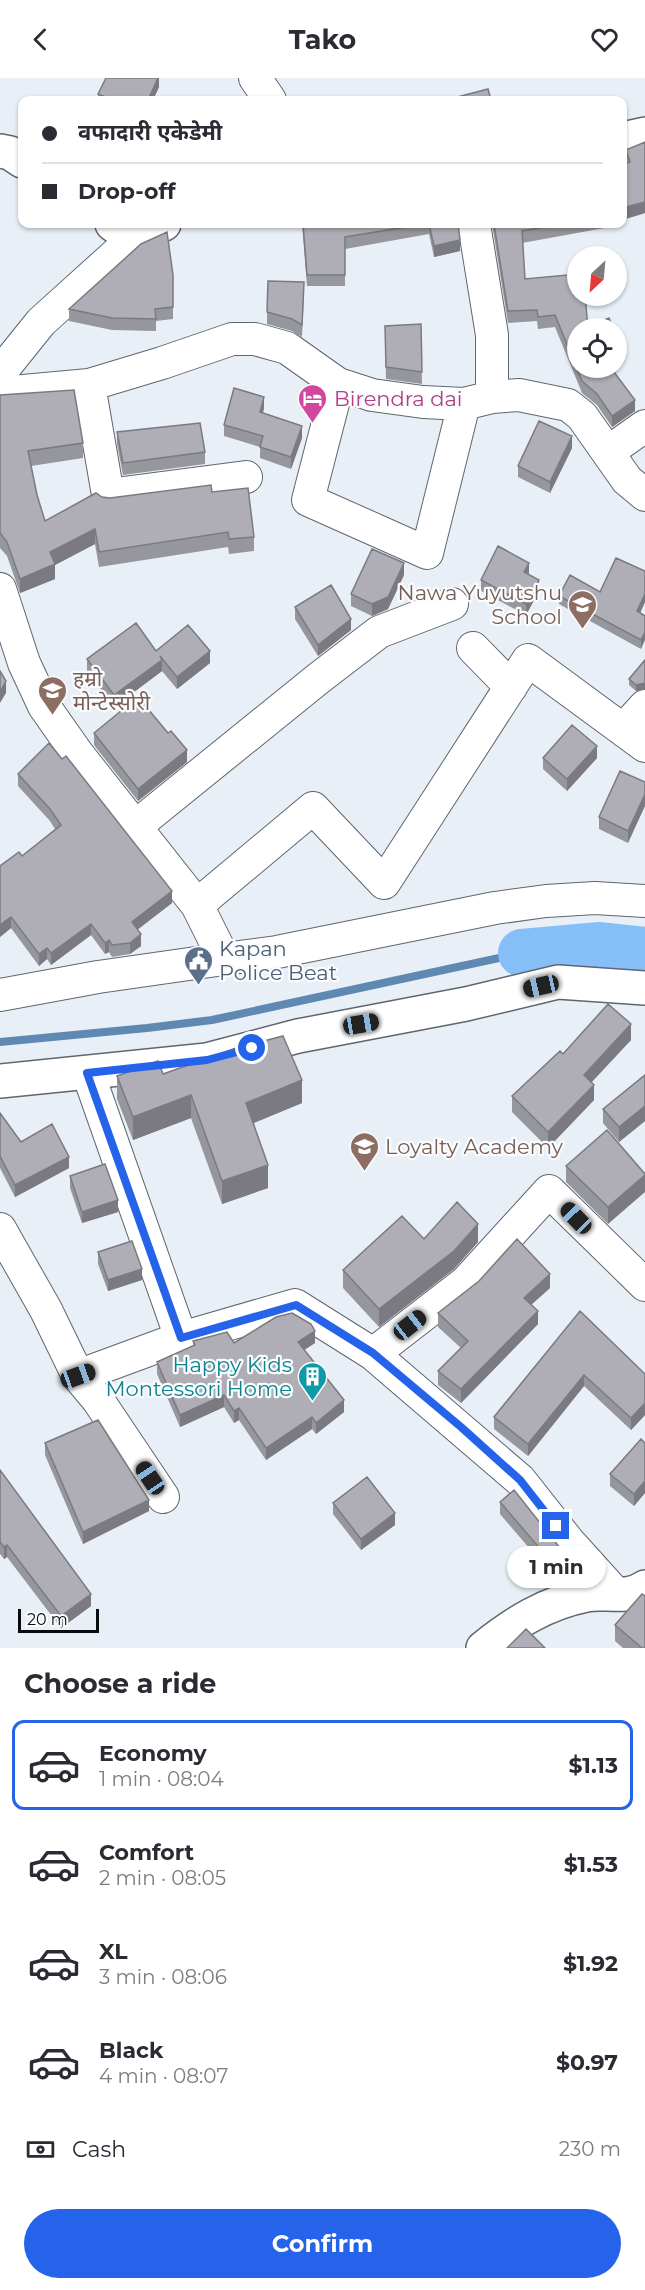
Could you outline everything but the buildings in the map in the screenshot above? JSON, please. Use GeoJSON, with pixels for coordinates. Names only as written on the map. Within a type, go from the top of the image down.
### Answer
{"type":"FeatureCollection","features":[{"type":"Feature","properties":{"kind":"street"},"geometry":{"type":"LineString","coordinates":[[255,78],[267,96]]}},
{"type":"Feature","properties":{"kind":"street"},"geometry":{"type":"LineString","coordinates":[[627,138],[645,134]]}},
{"type":"Feature","properties":{"kind":"street"},"geometry":{"type":"LineString","coordinates":[[0,151],[10,153],[18,158]]}},
{"type":"Feature","properties":{"kind":"street"},"geometry":{"type":"LineString","coordinates":[[0,373],[41,322],[122,231],[140,228]]}},
{"type":"Feature","properties":{"kind":"street"},"geometry":{"type":"LineString","coordinates":[[338,384],[308,500],[427,553],[478,400],[492,335],[475,228]]}},
{"type":"Feature","properties":{"kind":"street"},"geometry":{"type":"LineString","coordinates":[[0,393],[89,385],[232,339],[255,339],[287,348],[338,384],[372,395],[423,402],[478,400],[519,395],[568,405],[582,416],[627,480],[645,495]]}},
{"type":"Feature","properties":{"kind":"street"},"geometry":{"type":"LineString","coordinates":[[89,385],[108,495],[246,477]]}},
{"type":"Feature","properties":{"kind":"street"},"geometry":{"type":"LineString","coordinates":[[608,452],[645,426]]}},
{"type":"Feature","properties":{"kind":"street"},"geometry":{"type":"LineString","coordinates":[[0,589],[4,624],[44,706],[77,753],[197,905],[224,959]]}},
{"type":"Feature","properties":{"kind":"street"},"geometry":{"type":"LineString","coordinates":[[136,826],[379,632],[452,604]]}},
{"type":"Feature","properties":{"kind":"street"},"geometry":{"type":"LineString","coordinates":[[473,648],[511,687]]}},
{"type":"Feature","properties":{"kind":"street"},"geometry":{"type":"LineString","coordinates":[[197,905],[313,808],[384,883],[528,660],[634,737],[645,706]]}},
{"type":"Feature","properties":{"kind":"street"},"geometry":{"type":"LineString","coordinates":[[0,995],[98,977],[277,952],[546,901],[596,898],[645,901]]}},
{"type":"Feature","properties":{"kind":"street"},"geometry":{"type":"LineString","coordinates":[[0,1081],[207,1060],[298,1036],[466,1004],[558,982],[645,988]]}},
{"type":"Feature","properties":{"kind":"street"},"geometry":{"type":"LineString","coordinates":[[87,1073],[181,1338]]}},
{"type":"Feature","properties":{"kind":"street"},"geometry":{"type":"LineString","coordinates":[[373,1353],[466,1282],[549,1191],[645,1285]]}},
{"type":"Feature","properties":{"kind":"street"},"geometry":{"type":"LineString","coordinates":[[0,1229],[46,1310],[78,1376],[98,1400],[163,1497]]}},
{"type":"Feature","properties":{"kind":"street"},"geometry":{"type":"LineString","coordinates":[[78,1376],[181,1338],[296,1305],[373,1353],[520,1480],[569,1542],[631,1591]]}},
{"type":"Feature","properties":{"kind":"street"},"geometry":{"type":"LineString","coordinates":[[483,1648],[536,1611],[587,1594],[631,1591]]}},
{"type":"Feature","properties":{"kind":"waterway"},"geometry":{"type":"LineString","coordinates":[[522,953],[600,946],[645,951]]}},
{"type":"Feature","properties":{"kind":"waterway"},"geometry":{"type":"LineString","coordinates":[[0,1042],[212,1020],[522,953]]}},
{"type":"Feature","properties":{"kind":"place","name":"Birendra dai"},"geometry":{"type":"Point","coordinates":[313,424]}},
{"type":"Feature","properties":{"kind":"place","name":"Nawa Yuyutshu School"},"geometry":{"type":"Point","coordinates":[583,630]}},
{"type":"Feature","properties":{"kind":"place","name":"हम्रो मोन्टेस्सोरी"},"geometry":{"type":"Point","coordinates":[52,716]}},
{"type":"Feature","properties":{"kind":"place","name":"Kapan Police Beat"},"geometry":{"type":"Point","coordinates":[198,986]}},
{"type":"Feature","properties":{"kind":"place","name":"Loyalty Academy"},"geometry":{"type":"Point","coordinates":[364,1172]}},
{"type":"Feature","properties":{"kind":"place","name":"Happy Kids Montessori Home"},"geometry":{"type":"Point","coordinates":[313,1402]}},
{"type":"Feature","properties":{"kind":"route"},"geometry":{"type":"LineString","coordinates":[[252,1048],[207,1060],[87,1073],[181,1338],[296,1305],[373,1353],[461,1427],[520,1480],[556,1526]]}}]}
